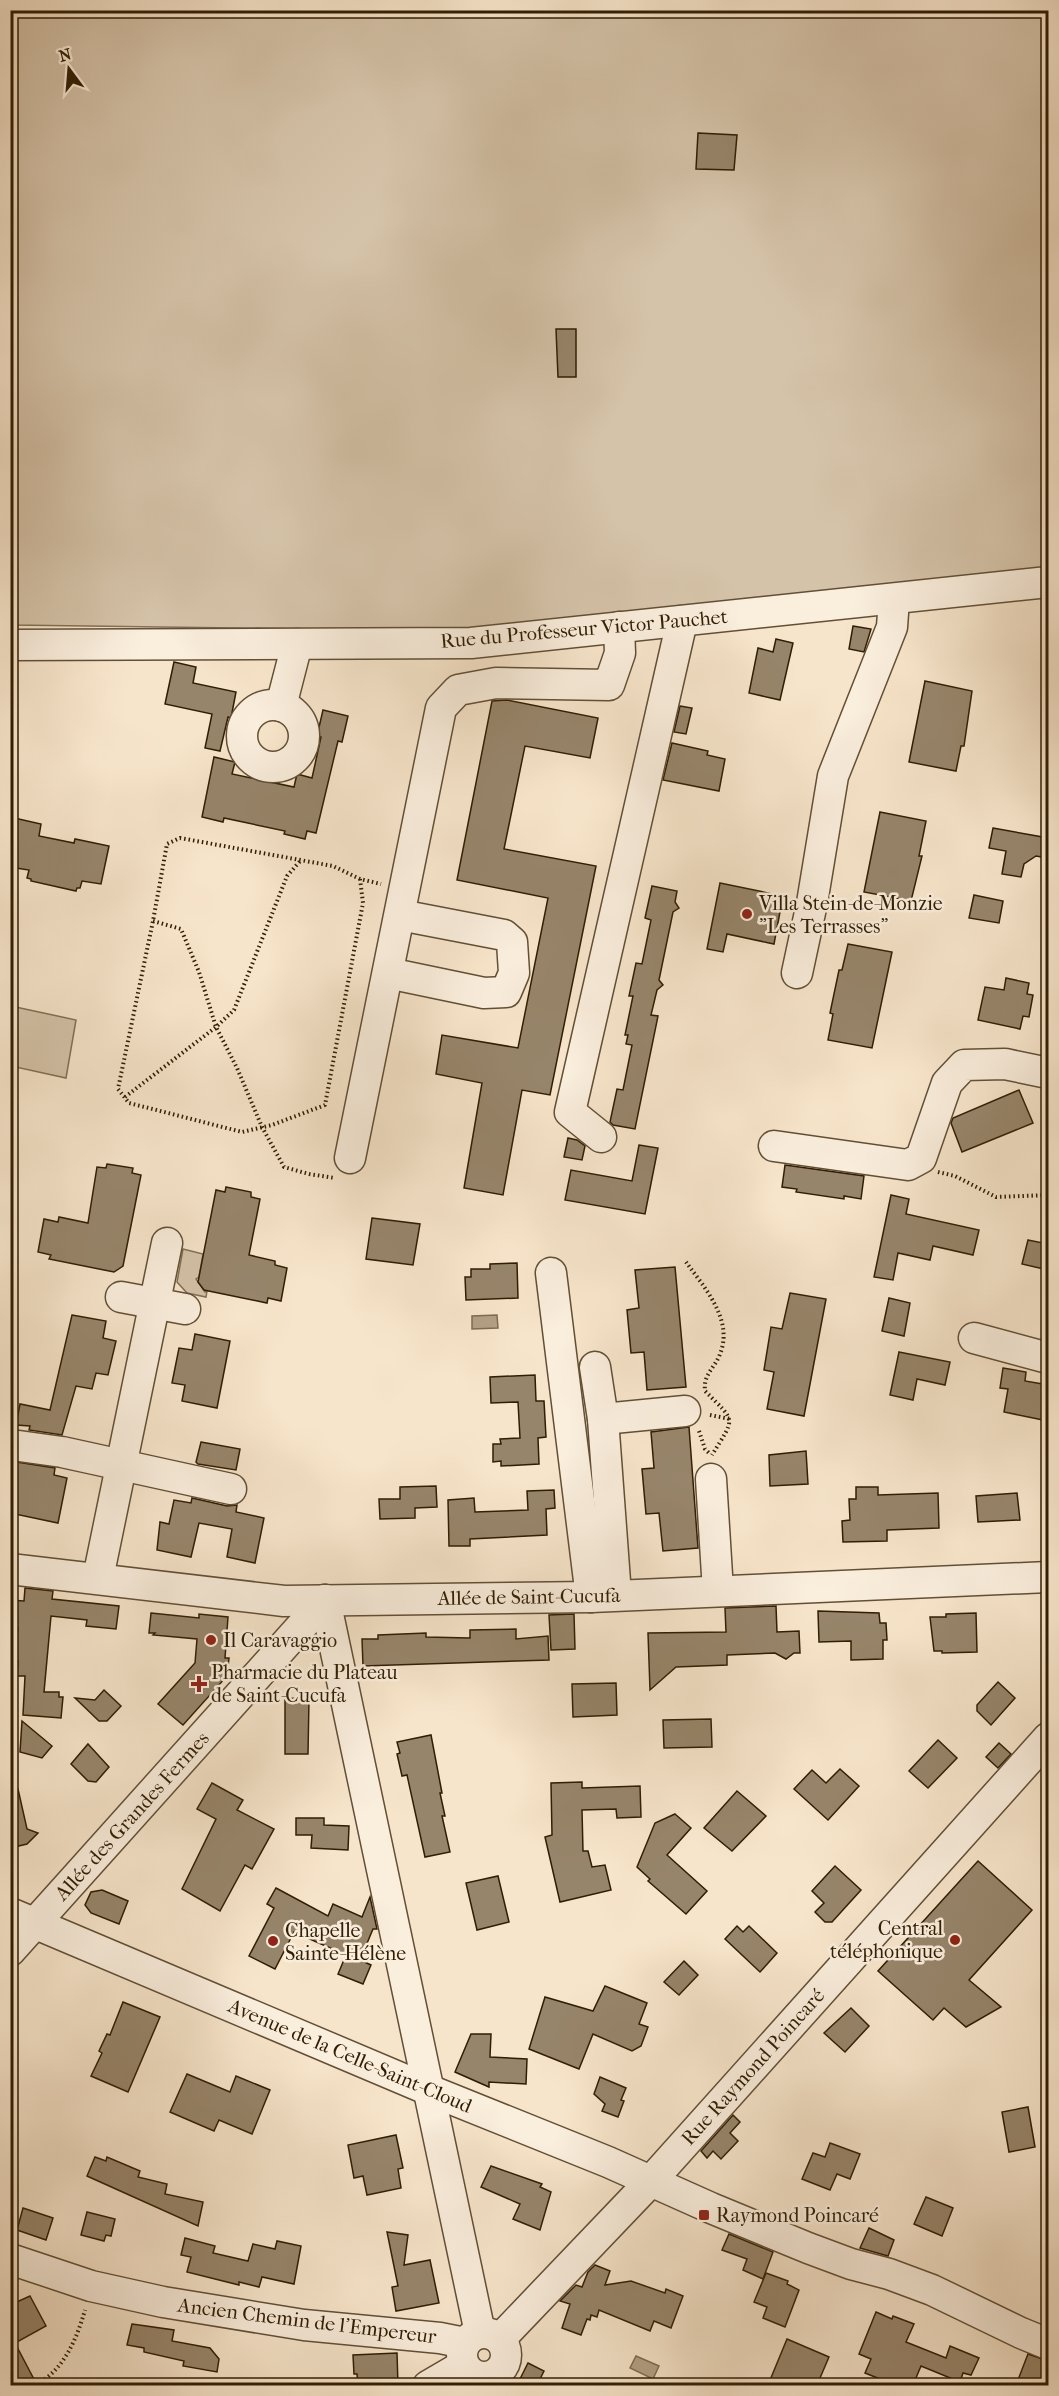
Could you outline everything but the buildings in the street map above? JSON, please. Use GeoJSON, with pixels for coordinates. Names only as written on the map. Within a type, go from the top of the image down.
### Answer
{"type":"FeatureCollection","features":[{"type":"Feature","properties":{"kind":"street","name":"Rue du Professeur Victor Pauchet"},"geometry":{"type":"LineString","coordinates":[[10,645],[471,643],[1048,582]]}},
{"type":"Feature","properties":{"kind":"street"},"geometry":{"type":"LineString","coordinates":[[797,973],[812,903],[833,776],[892,627],[894,598]]}},
{"type":"Feature","properties":{"kind":"street"},"geometry":{"type":"LineString","coordinates":[[601,1137],[570,1112],[682,621]]}},
{"type":"Feature","properties":{"kind":"street"},"geometry":{"type":"LineString","coordinates":[[350,1158],[441,708],[458,690],[496,682],[609,685],[620,653],[619,627]]}},
{"type":"Feature","properties":{"kind":"street"},"geometry":{"type":"LineString","coordinates":[[281,706],[297,644]]}},
{"type":"Feature","properties":{"kind":"street"},"geometry":{"type":"LineString","coordinates":[[388,973],[484,993],[506,992],[514,973],[512,942],[504,935],[402,903]]}},
{"type":"Feature","properties":{"kind":"street"},"geometry":{"type":"LineString","coordinates":[[774,1146],[908,1165],[921,1158],[947,1083],[964,1065],[1005,1064],[1048,1072]]}},
{"type":"Feature","properties":{"kind":"street"},"geometry":{"type":"LineString","coordinates":[[98,1578],[167,1243]]}},
{"type":"Feature","properties":{"kind":"street"},"geometry":{"type":"LineString","coordinates":[[551,1273],[604,1596]]}},
{"type":"Feature","properties":{"kind":"street"},"geometry":{"type":"LineString","coordinates":[[121,1297],[185,1309]]}},
{"type":"Feature","properties":{"kind":"street"},"geometry":{"type":"LineString","coordinates":[[974,1338],[1048,1358]]}},
{"type":"Feature","properties":{"kind":"street"},"geometry":{"type":"LineString","coordinates":[[595,1367],[603,1419],[604,1596]]}},
{"type":"Feature","properties":{"kind":"street"},"geometry":{"type":"LineString","coordinates":[[603,1419],[685,1411]]}},
{"type":"Feature","properties":{"kind":"street"},"geometry":{"type":"LineString","coordinates":[[19,1446],[62,1452],[231,1489]]}},
{"type":"Feature","properties":{"kind":"street"},"geometry":{"type":"LineString","coordinates":[[711,1479],[718,1591]]}},
{"type":"Feature","properties":{"kind":"street","name":"Allée de Saint-Cucufa"},"geometry":{"type":"LineString","coordinates":[[10,1569],[284,1601],[604,1596],[1048,1577]]}},
{"type":"Feature","properties":{"kind":"street"},"geometry":{"type":"LineString","coordinates":[[325,1600],[429,2090],[481,2357]]}},
{"type":"Feature","properties":{"kind":"street","name":"Allée des Grandes Fermes"},"geometry":{"type":"LineString","coordinates":[[10,1950],[23,1918],[325,1600]]}},
{"type":"Feature","properties":{"kind":"street","name":"Rue Raymond Poincaré"},"geometry":{"type":"LineString","coordinates":[[428,2385],[481,2357],[650,2182],[1048,1738]]}},
{"type":"Feature","properties":{"kind":"street","name":"Avenue de la Celle-Saint-Cloud"},"geometry":{"type":"LineString","coordinates":[[23,1918],[808,2248],[932,2290],[1048,2344]]}},
{"type":"Feature","properties":{"kind":"street","name":"Ancien Chemin de l'Empereur"},"geometry":{"type":"LineString","coordinates":[[10,2259],[90,2286],[163,2302],[304,2325],[440,2338],[481,2357]]}},
{"type":"Feature","properties":{"kind":"path"},"geometry":{"type":"LineString","coordinates":[[360,879],[363,903],[325,1105],[242,1132],[129,1103],[118,1089],[167,844],[180,838],[333,866],[360,879],[402,903]]}},
{"type":"Feature","properties":{"kind":"path"},"geometry":{"type":"LineString","coordinates":[[125,1097],[216,1027],[234,1010],[287,876],[301,860]]}},
{"type":"Feature","properties":{"kind":"path"},"geometry":{"type":"LineString","coordinates":[[153,921],[181,929],[199,972],[216,1027],[237,1068],[262,1127],[284,1167],[309,1174],[344,1179],[350,1158]]}},
{"type":"Feature","properties":{"kind":"path"},"geometry":{"type":"LineString","coordinates":[[908,1165],[955,1176],[996,1197],[1048,1195]]}},
{"type":"Feature","properties":{"kind":"path"},"geometry":{"type":"LineString","coordinates":[[686,1262],[715,1304],[724,1328],[721,1353],[704,1380],[705,1391],[725,1410],[730,1419],[730,1428],[712,1456],[711,1479]]}},
{"type":"Feature","properties":{"kind":"path"},"geometry":{"type":"LineString","coordinates":[[37,2384],[51,2375],[63,2361],[80,2330],[90,2286]]}},
{"type":"Feature","properties":{"kind":"shaded area"},"geometry":{"type":"Polygon","coordinates":[[[11,11],[1048,11],[1048,569],[481,631],[11,625],[11,11]]]}},
{"type":"Feature","properties":{"kind":"shaded area"},"geometry":{"type":"Polygon","coordinates":[[[11,1006],[76,1020],[66,1078],[11,1066],[11,1006]]]}},
{"type":"Feature","properties":{"kind":"shaded area"},"geometry":{"type":"Polygon","coordinates":[[[183,1249],[203,1254],[199,1277],[196,1279],[205,1292],[207,1291],[206,1297],[187,1293],[177,1282],[183,1249]]]}},
{"type":"Feature","properties":{"kind":"shaded area"},"geometry":{"type":"Polygon","coordinates":[[[497,1315],[498,1328],[472,1329],[472,1316],[497,1315]]]}},
{"type":"Feature","properties":{"kind":"shaded area"},"geometry":{"type":"Polygon","coordinates":[[[636,2356],[659,2366],[653,2379],[630,2368],[636,2356]]]}},
{"type":"Feature","properties":{"kind":"place","name":"Villa Stein-de-Monzie \"Les Terrasses\""},"geometry":{"type":"Point","coordinates":[747,914]}},
{"type":"Feature","properties":{"kind":"place","name":"Il Caravaggio"},"geometry":{"type":"Point","coordinates":[211,1640]}},
{"type":"Feature","properties":{"kind":"place","name":"Pharmacie du Plateau de Saint-Cucufa"},"geometry":{"type":"Point","coordinates":[199,1684]}},
{"type":"Feature","properties":{"kind":"place","name":"Central téléphonique"},"geometry":{"type":"Point","coordinates":[955,1940]}},
{"type":"Feature","properties":{"kind":"place","name":"Chapelle Sainte-Hélène"},"geometry":{"type":"Point","coordinates":[273,1941]}},
{"type":"Feature","properties":{"kind":"place","name":"Raymond Poincaré"},"geometry":{"type":"Point","coordinates":[704,2215]}}]}
